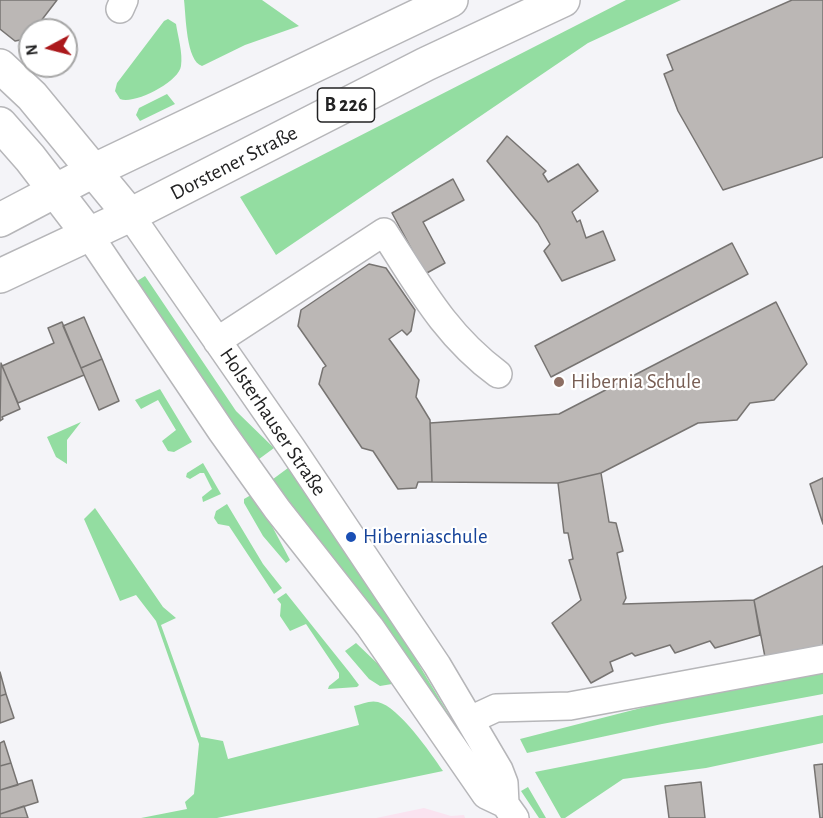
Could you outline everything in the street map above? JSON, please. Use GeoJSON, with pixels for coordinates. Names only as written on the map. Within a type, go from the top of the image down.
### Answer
{"type":"FeatureCollection","features":[{"type":"Feature","properties":{"kind":"main road","name":"B 226"},"geometry":{"type":"LineString","coordinates":[[0,219],[93,171],[451,0]]}},
{"type":"Feature","properties":{"kind":"main road","name":"Dorstener Straße"},"geometry":{"type":"LineString","coordinates":[[0,276],[130,215],[426,64],[563,0]]}},
{"type":"Feature","properties":{"kind":"main road","name":"Holsterhauser Straße"},"geometry":{"type":"LineString","coordinates":[[0,66],[32,96],[130,215]]}},
{"type":"Feature","properties":{"kind":"main road","name":"Holsterhauser Straße"},"geometry":{"type":"LineString","coordinates":[[0,124],[56,190],[89,235]]}},
{"type":"Feature","properties":{"kind":"street","name":"Holsterhauser Straße"},"geometry":{"type":"LineString","coordinates":[[130,215],[268,416],[294,450],[437,665],[499,770],[510,814]]}},
{"type":"Feature","properties":{"kind":"street"},"geometry":{"type":"LineString","coordinates":[[217,341],[384,232],[449,330],[465,348],[498,374]]}},
{"type":"Feature","properties":{"kind":"street","name":"Holsterhauser Straße"},"geometry":{"type":"LineString","coordinates":[[89,235],[242,460],[370,627],[486,795],[510,814]]}},
{"type":"Feature","properties":{"kind":"street"},"geometry":{"type":"LineString","coordinates":[[470,720],[496,708],[570,706],[823,658]]}},
{"type":"Feature","properties":{"kind":"shaded area"},"geometry":{"type":"Polygon","coordinates":[[[424,808],[451,816],[464,815],[465,818],[376,818],[424,808]]]}},
{"type":"Feature","properties":{"kind":"green space"},"geometry":{"type":"Polygon","coordinates":[[[184,0],[262,0],[299,26],[245,45],[202,66],[193,56],[190,47],[184,0]]]}},
{"type":"Feature","properties":{"kind":"green space"},"geometry":{"type":"Polygon","coordinates":[[[626,0],[681,0],[588,43],[276,255],[240,197],[626,0]]]}},
{"type":"Feature","properties":{"kind":"green space"},"geometry":{"type":"Polygon","coordinates":[[[168,19],[176,24],[180,45],[181,66],[178,72],[173,79],[155,91],[135,99],[120,99],[115,91],[117,83],[164,21],[168,19]]]}},
{"type":"Feature","properties":{"kind":"green space"},"geometry":{"type":"Polygon","coordinates":[[[167,94],[175,104],[140,121],[136,115],[139,108],[167,94]]]}},
{"type":"Feature","properties":{"kind":"green space"},"geometry":{"type":"Polygon","coordinates":[[[145,276],[236,411],[274,448],[255,462],[134,283],[145,276]]]}},
{"type":"Feature","properties":{"kind":"green space"},"geometry":{"type":"Polygon","coordinates":[[[160,389],[192,442],[174,452],[168,451],[162,441],[176,430],[158,400],[141,409],[135,400],[160,389]]]}},
{"type":"Feature","properties":{"kind":"green space"},"geometry":{"type":"Polygon","coordinates":[[[81,422],[67,440],[67,464],[56,457],[47,437],[81,422]]]}},
{"type":"Feature","properties":{"kind":"green space"},"geometry":{"type":"Polygon","coordinates":[[[203,463],[221,494],[203,502],[202,497],[212,489],[204,473],[190,479],[186,477],[187,473],[203,463]]]}},
{"type":"Feature","properties":{"kind":"green space"},"geometry":{"type":"Polygon","coordinates":[[[288,468],[403,638],[470,750],[269,482],[288,468]]]}},
{"type":"Feature","properties":{"kind":"green space"},"geometry":{"type":"Polygon","coordinates":[[[251,495],[264,511],[290,560],[286,563],[263,536],[244,503],[244,499],[251,495]]]}},
{"type":"Feature","properties":{"kind":"green space"},"geometry":{"type":"Polygon","coordinates":[[[227,504],[263,564],[282,588],[274,594],[229,526],[218,524],[214,518],[216,511],[227,504]]]}},
{"type":"Feature","properties":{"kind":"green space"},"geometry":{"type":"Polygon","coordinates":[[[95,508],[163,607],[176,618],[161,625],[201,737],[223,741],[228,759],[359,725],[354,706],[378,702],[395,712],[404,721],[443,771],[217,818],[141,818],[187,809],[185,802],[194,794],[199,744],[156,621],[136,595],[120,601],[84,519],[95,508]]]}},
{"type":"Feature","properties":{"kind":"green space"},"geometry":{"type":"Polygon","coordinates":[[[286,593],[350,673],[359,685],[357,687],[328,689],[339,678],[339,673],[306,624],[290,631],[280,616],[281,604],[277,599],[286,593]]]}},
{"type":"Feature","properties":{"kind":"green space"},"geometry":{"type":"Polygon","coordinates":[[[356,643],[398,683],[380,686],[369,679],[345,651],[356,643]]]}},
{"type":"Feature","properties":{"kind":"green space"},"geometry":{"type":"Polygon","coordinates":[[[823,671],[823,694],[662,724],[527,753],[520,739],[680,698],[823,671]]]}},
{"type":"Feature","properties":{"kind":"green space"},"geometry":{"type":"Polygon","coordinates":[[[823,715],[823,743],[706,768],[623,779],[565,818],[561,818],[535,772],[823,715]]]}},
{"type":"Feature","properties":{"kind":"green space"},"geometry":{"type":"Polygon","coordinates":[[[528,787],[546,818],[539,818],[521,791],[528,787]]]}},
{"type":"Feature","properties":{"kind":"building"},"geometry":{"type":"Polygon","coordinates":[[[0,0],[57,0],[43,18],[18,18],[18,40],[15,41],[0,29],[0,0]]]}},
{"type":"Feature","properties":{"kind":"building"},"geometry":{"type":"Polygon","coordinates":[[[792,0],[823,0],[823,157],[723,190],[678,111],[664,74],[673,70],[667,55],[792,0]]]}},
{"type":"Feature","properties":{"kind":"building"},"geometry":{"type":"Polygon","coordinates":[[[507,136],[546,171],[543,174],[548,182],[578,164],[598,191],[572,212],[577,222],[580,220],[586,238],[603,231],[615,260],[562,281],[544,251],[550,244],[538,223],[487,161],[507,136]]]}},
{"type":"Feature","properties":{"kind":"building"},"geometry":{"type":"Polygon","coordinates":[[[453,179],[464,200],[423,222],[445,263],[425,274],[392,213],[453,179]]]}},
{"type":"Feature","properties":{"kind":"building"},"geometry":{"type":"Polygon","coordinates":[[[732,243],[748,274],[551,377],[535,346],[732,243]]]}},
{"type":"Feature","properties":{"kind":"building"},"geometry":{"type":"Polygon","coordinates":[[[369,264],[386,268],[415,310],[411,331],[407,335],[402,330],[389,339],[419,380],[416,397],[430,420],[432,482],[418,482],[416,488],[398,489],[373,451],[362,448],[319,384],[323,368],[326,366],[298,326],[301,310],[369,264]]]}},
{"type":"Feature","properties":{"kind":"building"},"geometry":{"type":"Polygon","coordinates":[[[776,302],[807,364],[774,400],[750,403],[737,420],[698,423],[601,473],[558,483],[432,482],[430,423],[559,414],[776,302]]]}},
{"type":"Feature","properties":{"kind":"building"},"geometry":{"type":"Polygon","coordinates":[[[84,317],[102,359],[81,368],[63,326],[84,317]]]}},
{"type":"Feature","properties":{"kind":"building"},"geometry":{"type":"Polygon","coordinates":[[[62,322],[84,375],[18,403],[2,366],[54,343],[48,328],[62,322]]]}},
{"type":"Feature","properties":{"kind":"building"},"geometry":{"type":"Polygon","coordinates":[[[102,359],[119,401],[99,410],[81,368],[102,359]]]}},
{"type":"Feature","properties":{"kind":"building"},"geometry":{"type":"Polygon","coordinates":[[[1,363],[20,409],[2,417],[0,421],[1,363]]]}},
{"type":"Feature","properties":{"kind":"building"},"geometry":{"type":"Polygon","coordinates":[[[601,473],[609,522],[616,523],[623,551],[617,553],[626,598],[623,604],[754,600],[760,635],[715,648],[710,641],[675,653],[670,645],[635,656],[632,653],[610,662],[613,671],[591,683],[552,623],[581,600],[569,560],[573,559],[568,533],[564,533],[558,483],[601,473]]]}},
{"type":"Feature","properties":{"kind":"building"},"geometry":{"type":"Polygon","coordinates":[[[823,478],[823,524],[810,484],[823,478]]]}},
{"type":"Feature","properties":{"kind":"building"},"geometry":{"type":"Polygon","coordinates":[[[823,566],[823,649],[765,657],[754,600],[823,566]]]}},
{"type":"Feature","properties":{"kind":"building"},"geometry":{"type":"Polygon","coordinates":[[[0,672],[6,694],[0,696],[0,672]]]}},
{"type":"Feature","properties":{"kind":"building"},"geometry":{"type":"Polygon","coordinates":[[[6,694],[14,718],[0,723],[0,696],[6,694]]]}},
{"type":"Feature","properties":{"kind":"building"},"geometry":{"type":"Polygon","coordinates":[[[4,741],[11,763],[0,766],[0,743],[4,741]]]}},
{"type":"Feature","properties":{"kind":"building"},"geometry":{"type":"Polygon","coordinates":[[[11,763],[18,785],[0,790],[0,766],[11,763]]]}},
{"type":"Feature","properties":{"kind":"building"},"geometry":{"type":"Polygon","coordinates":[[[823,764],[823,818],[820,818],[814,765],[823,764]]]}},
{"type":"Feature","properties":{"kind":"building"},"geometry":{"type":"Polygon","coordinates":[[[32,780],[38,802],[0,814],[0,790],[32,780]]]}},
{"type":"Feature","properties":{"kind":"building"},"geometry":{"type":"Polygon","coordinates":[[[701,782],[705,818],[669,818],[665,786],[701,782]]]}},
{"type":"Feature","properties":{"kind":"building"},"geometry":{"type":"Polygon","coordinates":[[[24,806],[28,818],[0,818],[0,814],[24,806]]]}},
{"type":"Feature","properties":{"kind":"place","name":"Hibernia Schule"},"geometry":{"type":"Point","coordinates":[559,382]}},
{"type":"Feature","properties":{"kind":"place","name":"Hiberniaschule"},"geometry":{"type":"Point","coordinates":[351,537]}}]}
